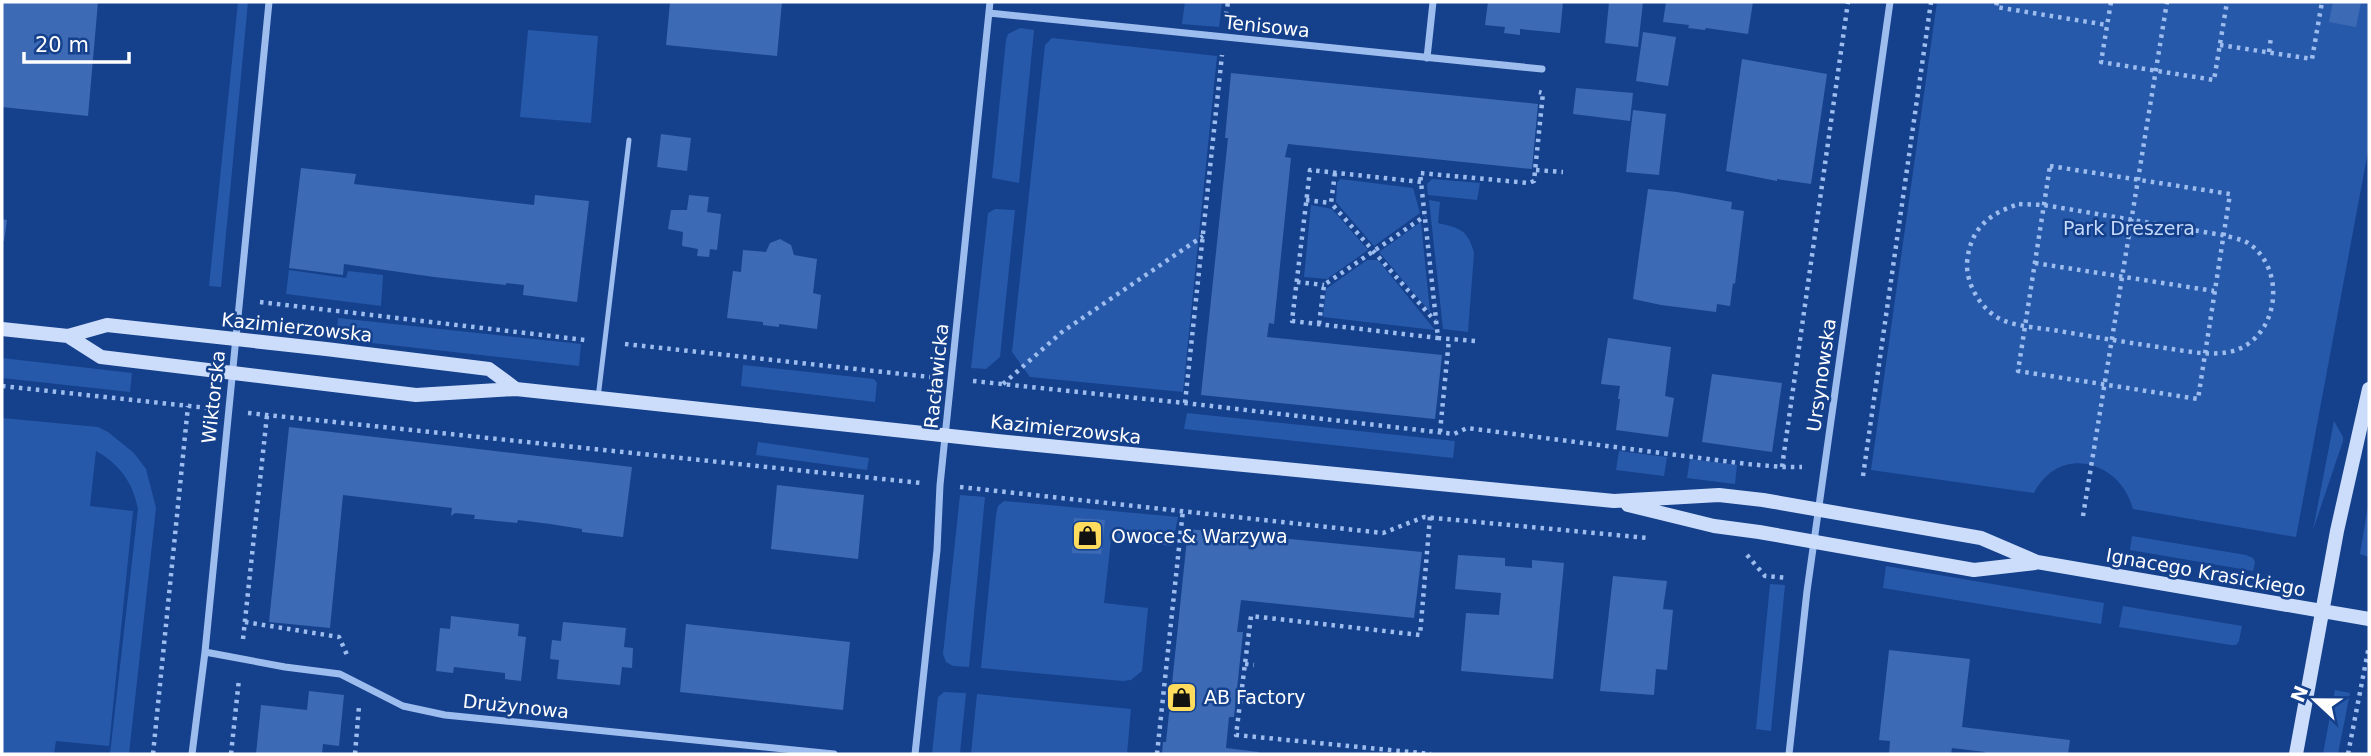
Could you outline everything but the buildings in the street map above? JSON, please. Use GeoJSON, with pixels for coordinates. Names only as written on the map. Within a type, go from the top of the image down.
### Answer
{"type":"FeatureCollection","features":[{"type":"Feature","properties":{"kind":"street","name":"Wiktorska"},"geometry":{"type":"LineString","coordinates":[[192,754],[205,652],[269,2]]}},
{"type":"Feature","properties":{"kind":"street","name":"Racławicka"},"geometry":{"type":"LineString","coordinates":[[915,754],[990,2]]}},
{"type":"Feature","properties":{"kind":"street"},"geometry":{"type":"LineString","coordinates":[[1427,58],[1433,2]]}},
{"type":"Feature","properties":{"kind":"street","name":"Ursynowska"},"geometry":{"type":"LineString","coordinates":[[1790,754],[1813,541],[1890,2]]}},
{"type":"Feature","properties":{"kind":"street","name":"Tenisowa"},"geometry":{"type":"LineString","coordinates":[[989,13],[1542,69]]}},
{"type":"Feature","properties":{"kind":"street","name":"Kazimierzowska"},"geometry":{"type":"LineString","coordinates":[[2,329],[68,336],[107,325],[489,369],[516,388]]}},
{"type":"Feature","properties":{"kind":"street","name":"Kazimierzowska"},"geometry":{"type":"LineString","coordinates":[[68,336],[101,357],[416,395],[516,388],[946,435],[1614,501],[1714,526],[1813,541]]}},
{"type":"Feature","properties":{"kind":"street"},"geometry":{"type":"LineString","coordinates":[[2296,754],[2337,531],[2369,389]]}},
{"type":"Feature","properties":{"kind":"street","name":"Kazimierzowska"},"geometry":{"type":"LineString","coordinates":[[1614,501],[1719,495],[1818,509]]}},
{"type":"Feature","properties":{"kind":"street","name":"Ignacego Krasickiego"},"geometry":{"type":"LineString","coordinates":[[1818,509],[1981,538],[2036,562],[2369,619]]}},
{"type":"Feature","properties":{"kind":"street","name":"Ignacego Krasickiego"},"geometry":{"type":"LineString","coordinates":[[1813,541],[1974,570],[2036,562]]}},
{"type":"Feature","properties":{"kind":"street","name":"Drużynowa"},"geometry":{"type":"LineString","coordinates":[[205,652],[340,674],[403,706],[445,715],[834,754]]}},
{"type":"Feature","properties":{"kind":"lane"},"geometry":{"type":"LineString","coordinates":[[598,398],[629,140]]}},
{"type":"Feature","properties":{"kind":"path"},"geometry":{"type":"LineString","coordinates":[[1782,467],[1848,2]]}},
{"type":"Feature","properties":{"kind":"path"},"geometry":{"type":"LineString","coordinates":[[1863,476],[1931,2]]}},
{"type":"Feature","properties":{"kind":"path"},"geometry":{"type":"LineString","coordinates":[[1997,2],[1996,7],[2107,25]]}},
{"type":"Feature","properties":{"kind":"path"},"geometry":{"type":"LineString","coordinates":[[2111,2],[2102,62],[2214,80],[2227,2]]}},
{"type":"Feature","properties":{"kind":"path"},"geometry":{"type":"LineString","coordinates":[[2082,516],[2167,2]]}},
{"type":"Feature","properties":{"kind":"path"},"geometry":{"type":"LineString","coordinates":[[2220,45],[2312,59],[2322,2]]}},
{"type":"Feature","properties":{"kind":"path"},"geometry":{"type":"LineString","coordinates":[[2269,52],[2271,37]]}},
{"type":"Feature","properties":{"kind":"path"},"geometry":{"type":"LineString","coordinates":[[1185,403],[1222,52]]}},
{"type":"Feature","properties":{"kind":"path"},"geometry":{"type":"LineString","coordinates":[[1438,338],[1420,173],[1529,183],[1534,181],[1543,93]]}},
{"type":"Feature","properties":{"kind":"path"},"geometry":{"type":"LineString","coordinates":[[2049,166],[2138,179],[2230,194],[2198,399],[2018,371],[2049,166]]}},
{"type":"Feature","properties":{"kind":"path"},"geometry":{"type":"LineString","coordinates":[[1420,181],[1310,170],[1292,321],[1475,341]]}},
{"type":"Feature","properties":{"kind":"path"},"geometry":{"type":"LineString","coordinates":[[1536,170],[1563,173]]}},
{"type":"Feature","properties":{"kind":"path"},"geometry":{"type":"LineString","coordinates":[[1331,203],[1335,173]]}},
{"type":"Feature","properties":{"kind":"path"},"geometry":{"type":"LineString","coordinates":[[1306,200],[1331,203],[1436,322]]}},
{"type":"Feature","properties":{"kind":"path"},"geometry":{"type":"LineString","coordinates":[[2019,204],[2044,205],[2222,235],[2247,242],[2263,258],[2272,279],[2274,301],[2266,322],[2255,340],[2230,351],[2205,353],[2111,340],[2001,319],[1983,306],[1972,288],[1967,267],[1971,242],[1982,223],[2000,211],[2019,204]]}},
{"type":"Feature","properties":{"kind":"path"},"geometry":{"type":"LineString","coordinates":[[1297,282],[1324,285],[1424,216]]}},
{"type":"Feature","properties":{"kind":"path"},"geometry":{"type":"LineString","coordinates":[[1003,384],[1062,332],[1203,236]]}},
{"type":"Feature","properties":{"kind":"path"},"geometry":{"type":"LineString","coordinates":[[2035,263],[2214,291]]}},
{"type":"Feature","properties":{"kind":"path"},"geometry":{"type":"LineString","coordinates":[[1319,324],[1324,285]]}},
{"type":"Feature","properties":{"kind":"path"},"geometry":{"type":"LineString","coordinates":[[1440,432],[1449,339]]}},
{"type":"Feature","properties":{"kind":"path"},"geometry":{"type":"LineString","coordinates":[[967,381],[1454,434],[1468,429],[1782,467],[1802,467]]}},
{"type":"Feature","properties":{"kind":"path"},"geometry":{"type":"LineString","coordinates":[[2,386],[922,483]]}},
{"type":"Feature","properties":{"kind":"path"},"geometry":{"type":"LineString","coordinates":[[153,754],[188,406]]}},
{"type":"Feature","properties":{"kind":"path"},"geometry":{"type":"LineString","coordinates":[[231,754],[267,415]]}},
{"type":"Feature","properties":{"kind":"path"},"geometry":{"type":"LineString","coordinates":[[957,487],[1383,533],[1430,517],[1659,539]]}},
{"type":"Feature","properties":{"kind":"path"},"geometry":{"type":"LineString","coordinates":[[1157,754],[1183,510]]}},
{"type":"Feature","properties":{"kind":"path"},"geometry":{"type":"LineString","coordinates":[[1430,517],[1420,635],[1251,616],[1236,735],[1431,754]]}},
{"type":"Feature","properties":{"kind":"path"},"geometry":{"type":"LineString","coordinates":[[1739,547],[1765,576],[1789,578]]}},
{"type":"Feature","properties":{"kind":"path"},"geometry":{"type":"LineString","coordinates":[[2348,754],[2367,674],[2369,646]]}},
{"type":"Feature","properties":{"kind":"path"},"geometry":{"type":"LineString","coordinates":[[1244,664],[1254,665]]}},
{"type":"Feature","properties":{"kind":"green space"},"geometry":{"type":"Polygon","coordinates":[[[238,2],[248,2],[221,287],[209,286],[238,2]]]}},
{"type":"Feature","properties":{"kind":"green space"},"geometry":{"type":"Polygon","coordinates":[[[1185,2],[1222,2],[1219,27],[1182,24],[1185,2]]]}},
{"type":"Feature","properties":{"kind":"green space","name":"Park Dreszera"},"geometry":{"type":"Polygon","coordinates":[[[1937,2],[2369,2],[2369,146],[2296,537],[2133,509],[2126,492],[2116,479],[2103,469],[2088,464],[2058,468],[2045,478],[2034,493],[1871,470],[1937,2]]]}},
{"type":"Feature","properties":{"kind":"green space"},"geometry":{"type":"Polygon","coordinates":[[[1020,28],[1034,30],[1019,183],[992,178],[1006,40],[1008,34],[1020,28]]]}},
{"type":"Feature","properties":{"kind":"green space"},"geometry":{"type":"Polygon","coordinates":[[[528,30],[598,36],[591,123],[520,117],[528,30]]]}},
{"type":"Feature","properties":{"kind":"green space"},"geometry":{"type":"Polygon","coordinates":[[[1052,38],[1217,56],[1183,392],[1030,377],[1012,352],[1045,45],[1052,38]]]}},
{"type":"Feature","properties":{"kind":"green space"},"geometry":{"type":"Polygon","coordinates":[[[1340,179],[1413,188],[1420,213],[1374,246],[1336,202],[1337,183],[1340,179]]]}},
{"type":"Feature","properties":{"kind":"green space"},"geometry":{"type":"Polygon","coordinates":[[[1432,179],[1480,183],[1477,200],[1428,195],[1427,184],[1432,179]]]}},
{"type":"Feature","properties":{"kind":"green space"},"geometry":{"type":"Polygon","coordinates":[[[1429,200],[1440,202],[1438,223],[1462,231],[1469,239],[1474,253],[1468,332],[1443,329],[1429,200]]]}},
{"type":"Feature","properties":{"kind":"green space"},"geometry":{"type":"Polygon","coordinates":[[[1311,205],[1332,209],[1368,250],[1327,279],[1304,277],[1311,205]]]}},
{"type":"Feature","properties":{"kind":"green space"},"geometry":{"type":"Polygon","coordinates":[[[995,209],[1015,210],[1000,357],[986,369],[971,368],[988,213],[995,209]]]}},
{"type":"Feature","properties":{"kind":"green space"},"geometry":{"type":"Polygon","coordinates":[[[1421,222],[1430,312],[1379,252],[1421,222]]]}},
{"type":"Feature","properties":{"kind":"green space"},"geometry":{"type":"Polygon","coordinates":[[[1367,260],[1378,260],[1435,330],[1323,317],[1326,289],[1367,260]]]}},
{"type":"Feature","properties":{"kind":"green space"},"geometry":{"type":"Polygon","coordinates":[[[289,270],[346,278],[348,271],[383,275],[381,306],[286,294],[289,270]]]}},
{"type":"Feature","properties":{"kind":"green space"},"geometry":{"type":"Polygon","coordinates":[[[338,318],[581,344],[579,366],[336,339],[338,318]]]}},
{"type":"Feature","properties":{"kind":"green space"},"geometry":{"type":"Polygon","coordinates":[[[2,358],[132,373],[130,392],[2,378],[2,358]]]}},
{"type":"Feature","properties":{"kind":"green space"},"geometry":{"type":"Polygon","coordinates":[[[743,365],[874,379],[877,383],[875,402],[741,386],[743,365]]]}},
{"type":"Feature","properties":{"kind":"green space"},"geometry":{"type":"Polygon","coordinates":[[[1187,413],[1455,441],[1453,458],[1184,429],[1187,413]]]}},
{"type":"Feature","properties":{"kind":"green space"},"geometry":{"type":"Polygon","coordinates":[[[2,418],[98,427],[134,453],[146,469],[156,508],[129,754],[110,754],[138,509],[133,490],[124,475],[96,451],[90,506],[133,511],[109,746],[56,741],[54,754],[2,754],[2,418]]]}},
{"type":"Feature","properties":{"kind":"green space"},"geometry":{"type":"Polygon","coordinates":[[[2334,421],[2343,441],[2313,530],[2334,421]]]}},
{"type":"Feature","properties":{"kind":"green space"},"geometry":{"type":"Polygon","coordinates":[[[758,442],[869,458],[867,470],[756,455],[758,442]]]}},
{"type":"Feature","properties":{"kind":"green space"},"geometry":{"type":"Polygon","coordinates":[[[1619,451],[1667,457],[1664,476],[1616,470],[1619,451]]]}},
{"type":"Feature","properties":{"kind":"green space"},"geometry":{"type":"Polygon","coordinates":[[[1690,459],[1737,465],[1735,484],[1687,478],[1690,459]]]}},
{"type":"Feature","properties":{"kind":"green space"},"geometry":{"type":"Polygon","coordinates":[[[960,495],[985,497],[969,667],[953,666],[946,662],[943,654],[960,495]]]}},
{"type":"Feature","properties":{"kind":"green space"},"geometry":{"type":"Polygon","coordinates":[[[2369,500],[2369,557],[2360,554],[2369,500]]]}},
{"type":"Feature","properties":{"kind":"green space"},"geometry":{"type":"Polygon","coordinates":[[[1004,501],[1178,517],[1172,546],[1111,540],[1104,603],[1148,608],[1142,671],[1131,680],[981,668],[996,515],[998,506],[1004,501]]]}},
{"type":"Feature","properties":{"kind":"green space"},"geometry":{"type":"Polygon","coordinates":[[[2132,536],[2246,555],[2255,562],[2253,571],[2130,550],[2132,536]]]}},
{"type":"Feature","properties":{"kind":"green space"},"geometry":{"type":"Polygon","coordinates":[[[1886,566],[2104,603],[2101,624],[1883,588],[1886,566]]]}},
{"type":"Feature","properties":{"kind":"green space"},"geometry":{"type":"Polygon","coordinates":[[[1770,584],[1785,585],[1771,731],[1756,729],[1770,584]]]}},
{"type":"Feature","properties":{"kind":"green space"},"geometry":{"type":"Polygon","coordinates":[[[2123,606],[2242,626],[2239,641],[2236,645],[2231,645],[2119,627],[2123,606]]]}},
{"type":"Feature","properties":{"kind":"green space"},"geometry":{"type":"Polygon","coordinates":[[[2335,690],[2350,693],[2338,754],[2323,754],[2335,690]]]}},
{"type":"Feature","properties":{"kind":"green space"},"geometry":{"type":"Polygon","coordinates":[[[944,692],[966,693],[960,754],[932,754],[938,697],[944,692]]]}},
{"type":"Feature","properties":{"kind":"green space"},"geometry":{"type":"Polygon","coordinates":[[[977,694],[1131,709],[1127,754],[971,754],[977,694]]]}},
{"type":"Feature","properties":{"kind":"place","name":"Owoce & Warzywa"},"geometry":{"type":"Point","coordinates":[1088,536]}},
{"type":"Feature","properties":{"kind":"place","name":"AB Factory"},"geometry":{"type":"Point","coordinates":[1181,697]}}]}
